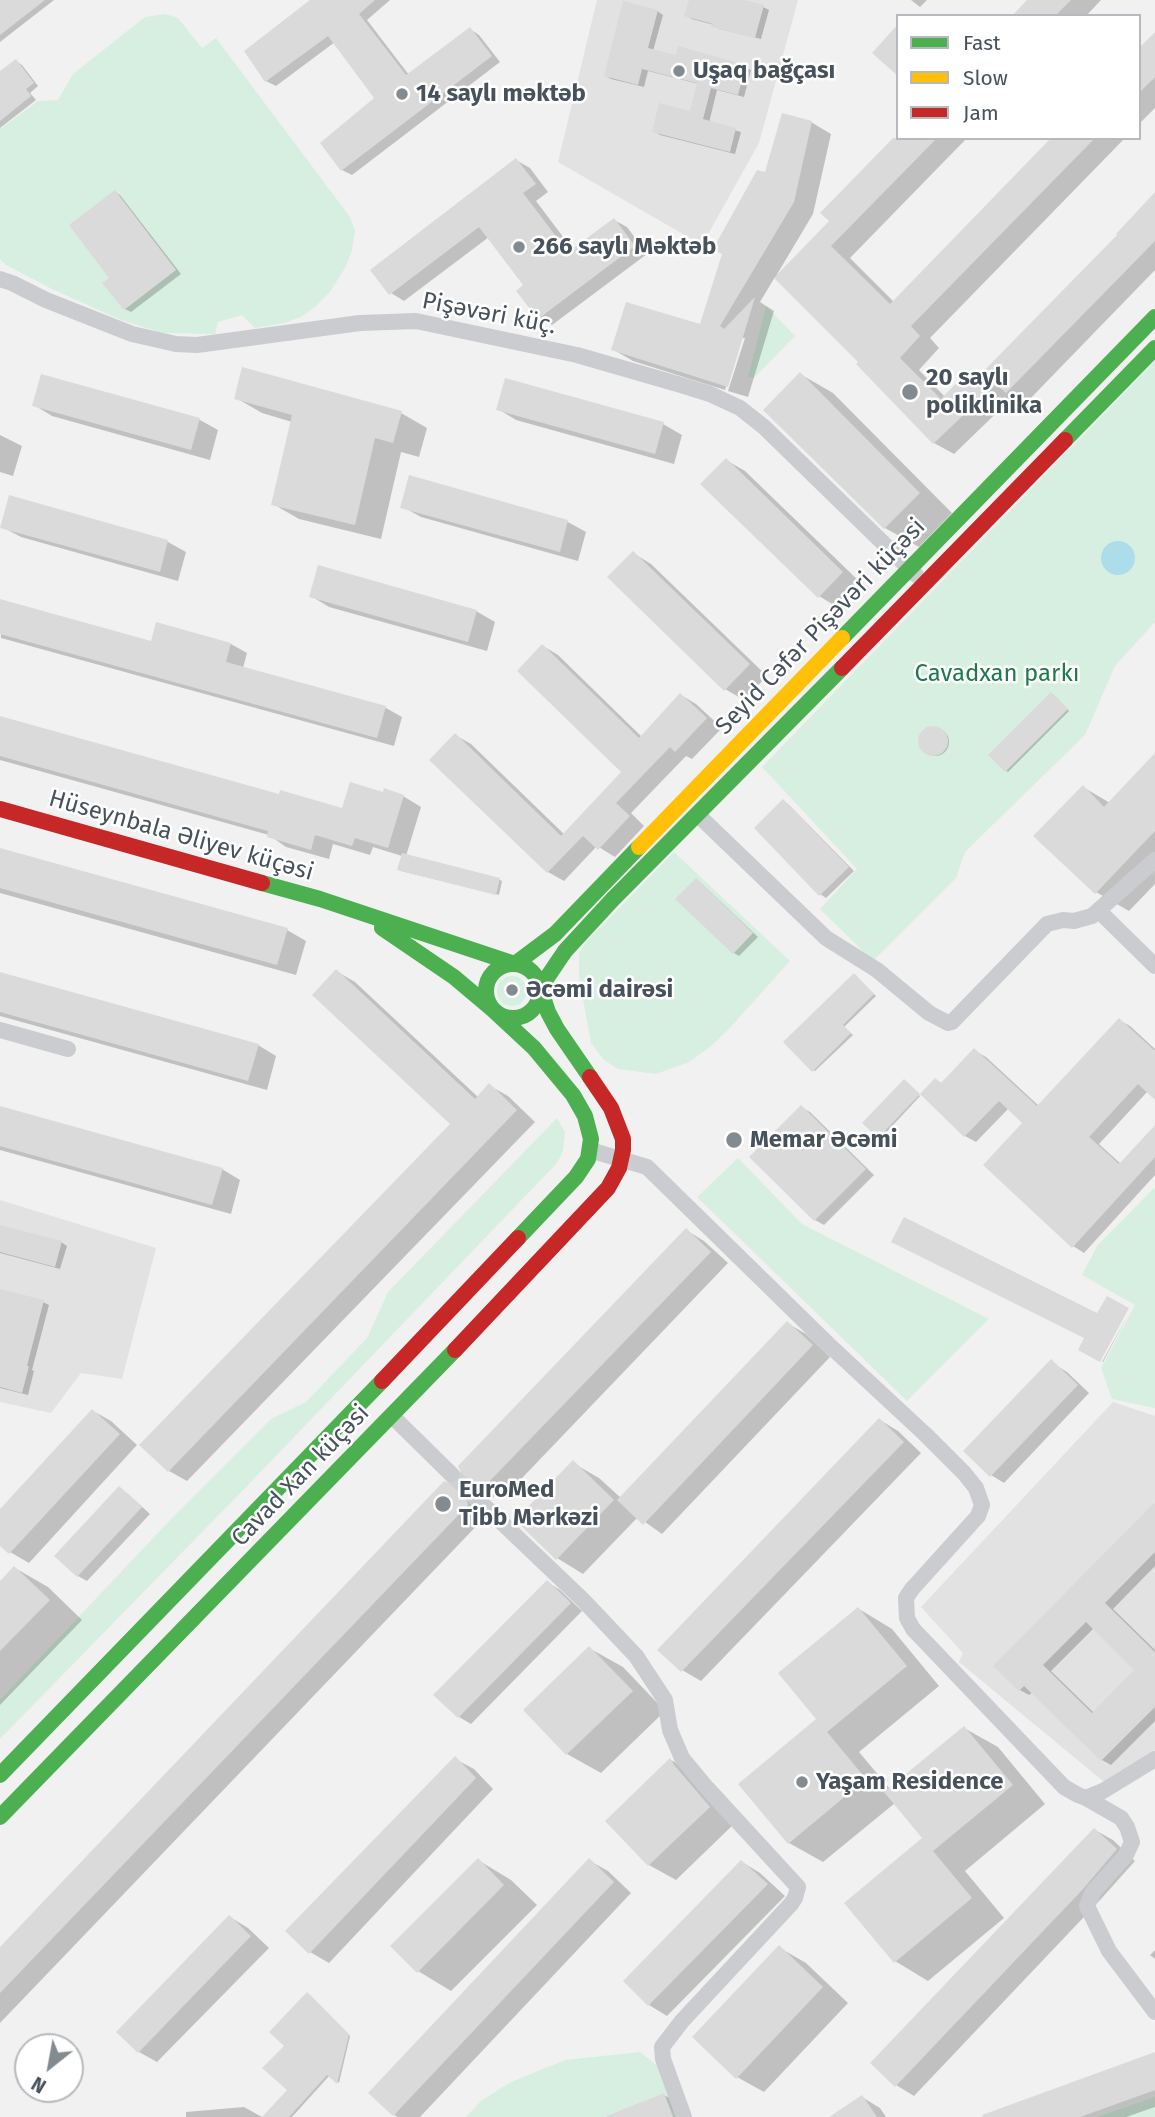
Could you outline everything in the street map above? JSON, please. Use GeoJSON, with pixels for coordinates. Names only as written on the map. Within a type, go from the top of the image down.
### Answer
{"type":"FeatureCollection","features":[{"type":"Feature","properties":{"kind":"street","name":"Pişəvəri küç."},"geometry":{"type":"LineString","coordinates":[[0,279],[132,334],[176,344],[197,345],[360,323],[416,321],[577,355],[710,394],[740,408],[764,428],[925,583]]}},
{"type":"Feature","properties":{"kind":"street","name":"Seyid Cəfər Pişəvəri küçəsi"},"geometry":{"type":"LineString","coordinates":[[515,964],[555,934],[1155,317]]}},
{"type":"Feature","properties":{"kind":"street","name":"Seyid Cəfər Pişəvəri küçəsi"},"geometry":{"type":"LineString","coordinates":[[540,988],[560,957],[581,932],[1155,348]]}},
{"type":"Feature","properties":{"kind":"street","name":"Hüseynbala Əliyev küçəsi"},"geometry":{"type":"LineString","coordinates":[[0,809],[350,908]]}},
{"type":"Feature","properties":{"kind":"street"},"geometry":{"type":"LineString","coordinates":[[698,815],[826,938],[877,970],[929,1013],[948,1023],[952,1022],[1047,924],[1063,920],[1074,921],[1100,912],[1155,860]]}},
{"type":"Feature","properties":{"kind":"street"},"geometry":{"type":"LineString","coordinates":[[350,908],[523,965],[535,974],[557,1029],[611,1108],[622,1139],[622,1158]]}},
{"type":"Feature","properties":{"kind":"street"},"geometry":{"type":"LineString","coordinates":[[350,908],[418,951],[492,1009],[534,1048],[573,1095],[589,1127],[590,1150],[647,1167],[926,1435],[976,1488],[982,1505],[978,1516],[912,1588],[906,1598],[907,1618],[913,1629],[1065,1787],[1121,1818],[1127,1827],[1132,1842],[1126,1855],[1093,1892],[1087,1906],[1109,1951],[1155,2012]]}},
{"type":"Feature","properties":{"kind":"street"},"geometry":{"type":"LineString","coordinates":[[1100,912],[1155,966]]}},
{"type":"Feature","properties":{"kind":"street"},"geometry":{"type":"LineString","coordinates":[[515,964],[498,968],[491,975],[486,992],[492,1009],[507,1018],[524,1017],[537,1005],[540,988]]}},
{"type":"Feature","properties":{"kind":"street"},"geometry":{"type":"LineString","coordinates":[[0,1030],[68,1049]]}},
{"type":"Feature","properties":{"kind":"street","name":"Cavad Xan küçəsi"},"geometry":{"type":"LineString","coordinates":[[0,1775],[576,1177],[590,1150]]}},
{"type":"Feature","properties":{"kind":"street","name":"Cavad Xan küçəsi"},"geometry":{"type":"LineString","coordinates":[[0,1817],[392,1416],[601,1196],[615,1177],[622,1158]]}},
{"type":"Feature","properties":{"kind":"street"},"geometry":{"type":"LineString","coordinates":[[392,1416],[451,1474]]}},
{"type":"Feature","properties":{"kind":"street"},"geometry":{"type":"LineString","coordinates":[[475,1497],[583,1600],[636,1656],[665,1700],[670,1730],[682,1758],[798,1887],[796,1898],[791,1904],[682,2021],[662,2047],[663,2059],[684,2117]]}},
{"type":"Feature","properties":{"kind":"street"},"geometry":{"type":"LineString","coordinates":[[1086,1798],[1115,1786],[1155,1759]]}},
{"type":"Feature","properties":{"kind":"shaded area","name":"Uşaq bağçası"},"geometry":{"type":"Polygon","coordinates":[[[597,0],[798,0],[759,143],[702,245],[558,162],[597,0]]]}},
{"type":"Feature","properties":{"kind":"shaded area"},"geometry":{"type":"Polygon","coordinates":[[[0,1200],[156,1248],[122,1379],[81,1373],[51,1413],[0,1402],[0,1200]]]}},
{"type":"Feature","properties":{"kind":"shaded area"},"geometry":{"type":"Polygon","coordinates":[[[1113,1402],[1155,1416],[1155,1750],[1104,1782],[959,1662],[963,1653],[921,1607],[1113,1402]]]}},
{"type":"Feature","properties":{"kind":"green space"},"geometry":{"type":"Polygon","coordinates":[[[165,14],[178,18],[202,48],[216,38],[350,217],[355,231],[346,266],[330,292],[301,317],[255,328],[242,315],[218,322],[215,334],[162,333],[121,320],[52,289],[6,265],[0,259],[0,129],[38,101],[58,100],[73,74],[145,17],[165,14]]]}},
{"type":"Feature","properties":{"kind":"green space"},"geometry":{"type":"Polygon","coordinates":[[[766,306],[795,336],[754,378],[748,377],[766,306]]]}},
{"type":"Feature","properties":{"kind":"green space","name":"Cavadxan parkı"},"geometry":{"type":"Polygon","coordinates":[[[1155,361],[1155,622],[1115,666],[1085,735],[965,852],[956,878],[873,961],[820,909],[857,869],[762,767],[1155,361]]]}},
{"type":"Feature","properties":{"kind":"green space"},"geometry":{"type":"Polygon","coordinates":[[[674,852],[790,961],[727,1031],[689,1062],[656,1074],[618,1069],[604,1060],[591,1043],[579,977],[579,953],[586,942],[674,852]]]}},
{"type":"Feature","properties":{"kind":"green space","name":"Əcəmi dairəsi"},"geometry":{"type":"Polygon","coordinates":[[[512,976],[523,980],[527,991],[523,1002],[512,1006],[501,1002],[497,991],[501,980],[512,976]]]}},
{"type":"Feature","properties":{"kind":"green space"},"geometry":{"type":"Polygon","coordinates":[[[557,1118],[565,1132],[563,1151],[557,1163],[0,1739],[0,1700],[172,1518],[271,1419],[306,1402],[367,1338],[388,1292],[557,1118]]]}},
{"type":"Feature","properties":{"kind":"green space"},"geometry":{"type":"Polygon","coordinates":[[[738,1158],[802,1224],[989,1319],[907,1401],[697,1197],[738,1158]]]}},
{"type":"Feature","properties":{"kind":"green space"},"geometry":{"type":"Polygon","coordinates":[[[1155,1187],[1155,1408],[1112,1399],[1101,1368],[1135,1305],[1082,1275],[1097,1246],[1155,1187]]]}},
{"type":"Feature","properties":{"kind":"green space"},"geometry":{"type":"Polygon","coordinates":[[[640,2052],[660,2068],[685,2117],[674,2117],[664,2093],[604,2117],[466,2117],[481,2101],[509,2083],[565,2060],[640,2052]]]}},
{"type":"Feature","properties":{"kind":"green space"},"geometry":{"type":"Polygon","coordinates":[[[1155,2097],[1155,2117],[1097,2117],[1155,2097]]]}},
{"type":"Feature","properties":{"kind":"water"},"geometry":{"type":"Polygon","coordinates":[[[1118,541],[1130,546],[1135,558],[1130,570],[1118,575],[1106,570],[1101,558],[1106,546],[1118,541]]]}},
{"type":"Feature","properties":{"kind":"building"},"geometry":{"type":"Polygon","coordinates":[[[0,0],[45,0],[0,35],[0,0]]]}},
{"type":"Feature","properties":{"kind":"building"},"geometry":{"type":"Polygon","coordinates":[[[310,0],[375,0],[359,14],[406,75],[470,27],[492,56],[341,171],[320,143],[374,98],[328,36],[265,82],[244,51],[310,0]]]}},
{"type":"Feature","properties":{"kind":"building"},"geometry":{"type":"Polygon","coordinates":[[[689,0],[744,0],[764,5],[755,38],[712,27],[713,24],[684,16],[689,0]]]}},
{"type":"Feature","properties":{"kind":"building"},"geometry":{"type":"Polygon","coordinates":[[[1027,0],[1071,0],[1057,14],[1014,14],[1027,0]]]}},
{"type":"Feature","properties":{"kind":"building"},"geometry":{"type":"Polygon","coordinates":[[[623,1],[658,10],[648,48],[676,55],[678,46],[746,65],[738,95],[711,88],[703,119],[736,128],[730,152],[652,132],[659,103],[690,111],[697,83],[642,69],[638,85],[604,76],[623,1]]]}},
{"type":"Feature","properties":{"kind":"building"},"geometry":{"type":"Polygon","coordinates":[[[896,26],[896,74],[872,53],[896,26]]]}},
{"type":"Feature","properties":{"kind":"building"},"geometry":{"type":"Polygon","coordinates":[[[1155,32],[1155,77],[1141,91],[1141,46],[1155,32]]]}},
{"type":"Feature","properties":{"kind":"building"},"geometry":{"type":"Polygon","coordinates":[[[16,59],[34,83],[26,89],[31,96],[0,121],[0,71],[16,59]]]}},
{"type":"Feature","properties":{"kind":"building"},"geometry":{"type":"Polygon","coordinates":[[[782,113],[812,121],[794,202],[720,326],[724,329],[755,297],[728,387],[611,350],[626,302],[700,324],[722,254],[713,249],[757,170],[765,172],[782,113]]]}},
{"type":"Feature","properties":{"kind":"building"},"geometry":{"type":"Polygon","coordinates":[[[893,138],[935,140],[831,246],[890,304],[1049,140],[1093,140],[911,326],[920,336],[900,358],[941,399],[961,378],[969,386],[1117,235],[1155,192],[1155,241],[1006,393],[996,384],[933,444],[856,364],[858,362],[774,278],[829,221],[820,213],[893,138]]]}},
{"type":"Feature","properties":{"kind":"building"},"geometry":{"type":"Polygon","coordinates":[[[516,158],[536,184],[523,193],[568,252],[614,218],[635,246],[538,319],[516,291],[523,285],[479,227],[389,295],[370,270],[516,158]]]}},
{"type":"Feature","properties":{"kind":"building"},"geometry":{"type":"Polygon","coordinates":[[[115,190],[176,270],[124,310],[102,283],[109,278],[69,225],[115,190]]]}},
{"type":"Feature","properties":{"kind":"building"},"geometry":{"type":"Polygon","coordinates":[[[242,367],[402,411],[393,443],[375,438],[355,525],[271,505],[292,415],[234,399],[242,367]]]}},
{"type":"Feature","properties":{"kind":"building"},"geometry":{"type":"Polygon","coordinates":[[[800,372],[920,493],[884,529],[763,410],[800,372]]]}},
{"type":"Feature","properties":{"kind":"building"},"geometry":{"type":"Polygon","coordinates":[[[41,374],[200,418],[191,450],[32,406],[41,374]]]}},
{"type":"Feature","properties":{"kind":"building"},"geometry":{"type":"Polygon","coordinates":[[[505,378],[664,422],[655,454],[496,410],[505,378]]]}},
{"type":"Feature","properties":{"kind":"building"},"geometry":{"type":"Polygon","coordinates":[[[726,458],[843,572],[818,598],[700,484],[726,458]]]}},
{"type":"Feature","properties":{"kind":"building"},"geometry":{"type":"Polygon","coordinates":[[[409,475],[568,520],[560,552],[400,508],[409,475]]]}},
{"type":"Feature","properties":{"kind":"building"},"geometry":{"type":"Polygon","coordinates":[[[9,495],[168,540],[160,572],[0,528],[9,495]]]}},
{"type":"Feature","properties":{"kind":"building"},"geometry":{"type":"Polygon","coordinates":[[[633,551],[750,664],[724,691],[607,577],[633,551]]]}},
{"type":"Feature","properties":{"kind":"building"},"geometry":{"type":"Polygon","coordinates":[[[318,565],[477,610],[468,642],[309,597],[318,565]]]}},
{"type":"Feature","properties":{"kind":"building"},"geometry":{"type":"Polygon","coordinates":[[[0,599],[151,641],[156,622],[231,643],[226,662],[386,706],[377,738],[0,634],[0,599]]]}},
{"type":"Feature","properties":{"kind":"building"},"geometry":{"type":"Polygon","coordinates":[[[542,644],[639,738],[680,693],[707,718],[675,752],[670,747],[616,803],[630,816],[598,850],[583,836],[547,873],[429,760],[455,733],[561,836],[621,772],[517,671],[542,644]]]}},
{"type":"Feature","properties":{"kind":"building"},"geometry":{"type":"Polygon","coordinates":[[[1051,692],[1068,709],[1005,772],[988,755],[1051,692]]]}},
{"type":"Feature","properties":{"kind":"building"},"geometry":{"type":"Polygon","coordinates":[[[0,716],[279,794],[280,790],[342,808],[350,782],[383,792],[384,788],[404,795],[388,848],[355,838],[352,846],[315,835],[311,850],[267,837],[268,831],[0,756],[0,716]]]}},
{"type":"Feature","properties":{"kind":"building"},"geometry":{"type":"Polygon","coordinates":[[[933,726],[944,730],[948,741],[944,752],[933,756],[922,752],[918,741],[922,730],[933,726]]]}},
{"type":"Feature","properties":{"kind":"building"},"geometry":{"type":"Polygon","coordinates":[[[1155,753],[1155,831],[1095,894],[1033,836],[1083,785],[1104,807],[1155,753]]]}},
{"type":"Feature","properties":{"kind":"building"},"geometry":{"type":"Polygon","coordinates":[[[783,799],[849,867],[819,896],[754,828],[783,799]]]}},
{"type":"Feature","properties":{"kind":"building"},"geometry":{"type":"Polygon","coordinates":[[[0,848],[288,928],[277,965],[0,888],[0,848]]]}},
{"type":"Feature","properties":{"kind":"building"},"geometry":{"type":"Polygon","coordinates":[[[402,853],[500,878],[496,895],[397,870],[402,853]]]}},
{"type":"Feature","properties":{"kind":"building"},"geometry":{"type":"Polygon","coordinates":[[[696,878],[753,933],[733,954],[675,899],[696,878]]]}},
{"type":"Feature","properties":{"kind":"building"},"geometry":{"type":"Polygon","coordinates":[[[336,969],[475,1099],[489,1083],[517,1110],[168,1472],[139,1445],[450,1124],[312,995],[336,969]]]}},
{"type":"Feature","properties":{"kind":"building"},"geometry":{"type":"Polygon","coordinates":[[[0,972],[259,1044],[248,1081],[0,1012],[0,972]]]}},
{"type":"Feature","properties":{"kind":"building"},"geometry":{"type":"Polygon","coordinates":[[[854,973],[874,994],[843,1025],[851,1033],[812,1072],[783,1042],[854,973]]]}},
{"type":"Feature","properties":{"kind":"building"},"geometry":{"type":"Polygon","coordinates":[[[1119,1018],[1155,1051],[1155,1100],[1138,1084],[1089,1137],[1119,1164],[1155,1125],[1155,1157],[1072,1248],[983,1165],[1022,1123],[999,1101],[964,1137],[920,1094],[935,1078],[941,1083],[974,1048],[1037,1106],[1119,1018]]]}},
{"type":"Feature","properties":{"kind":"building"},"geometry":{"type":"Polygon","coordinates":[[[904,1079],[920,1094],[878,1138],[862,1123],[904,1079]]]}},
{"type":"Feature","properties":{"kind":"building"},"geometry":{"type":"Polygon","coordinates":[[[801,1105],[866,1169],[814,1221],[749,1157],[801,1105]]]}},
{"type":"Feature","properties":{"kind":"building"},"geometry":{"type":"Polygon","coordinates":[[[0,1106],[223,1168],[212,1205],[0,1146],[0,1106]]]}},
{"type":"Feature","properties":{"kind":"building"},"geometry":{"type":"Polygon","coordinates":[[[904,1217],[1097,1313],[1107,1296],[1129,1308],[1100,1362],[1078,1350],[1084,1338],[891,1242],[904,1217]]]}},
{"type":"Feature","properties":{"kind":"building"},"geometry":{"type":"Polygon","coordinates":[[[0,1225],[62,1241],[55,1267],[0,1252],[0,1225]]]}},
{"type":"Feature","properties":{"kind":"building"},"geometry":{"type":"Polygon","coordinates":[[[686,1228],[711,1252],[482,1489],[468,1489],[465,1495],[468,1505],[0,1993],[0,1947],[444,1481],[453,1484],[459,1481],[461,1472],[458,1466],[686,1228]]]}},
{"type":"Feature","properties":{"kind":"building"},"geometry":{"type":"Polygon","coordinates":[[[0,1289],[44,1300],[22,1393],[0,1387],[0,1289]]]}},
{"type":"Feature","properties":{"kind":"building"},"geometry":{"type":"Polygon","coordinates":[[[787,1321],[813,1345],[643,1525],[617,1500],[787,1321]]]}},
{"type":"Feature","properties":{"kind":"building"},"geometry":{"type":"Polygon","coordinates":[[[1051,1359],[1078,1385],[990,1477],[963,1451],[1051,1359]]]}},
{"type":"Feature","properties":{"kind":"building"},"geometry":{"type":"Polygon","coordinates":[[[92,1409],[120,1434],[9,1554],[0,1546],[0,1509],[92,1409]]]}},
{"type":"Feature","properties":{"kind":"building"},"geometry":{"type":"Polygon","coordinates":[[[879,1418],[904,1442],[681,1672],[657,1650],[879,1418]]]}},
{"type":"Feature","properties":{"kind":"building"},"geometry":{"type":"Polygon","coordinates":[[[573,1460],[614,1500],[556,1560],[515,1520],[573,1460]]]}},
{"type":"Feature","properties":{"kind":"building"},"geometry":{"type":"Polygon","coordinates":[[[119,1486],[142,1507],[77,1577],[54,1556],[119,1486]]]}},
{"type":"Feature","properties":{"kind":"building"},"geometry":{"type":"Polygon","coordinates":[[[1155,1502],[1155,1552],[1105,1603],[1155,1652],[1155,1707],[1101,1761],[1024,1686],[1019,1691],[993,1666],[1155,1502]],[[1086,1622],[1043,1665],[1092,1713],[1134,1670],[1086,1622]]]}},
{"type":"Feature","properties":{"kind":"building"},"geometry":{"type":"Polygon","coordinates":[[[14,1566],[50,1600],[0,1651],[0,1581],[14,1566]]]}},
{"type":"Feature","properties":{"kind":"building"},"geometry":{"type":"Polygon","coordinates":[[[547,1580],[571,1603],[458,1718],[433,1695],[547,1580]]]}},
{"type":"Feature","properties":{"kind":"building"},"geometry":{"type":"Polygon","coordinates":[[[858,1607],[907,1666],[827,1732],[866,1779],[788,1844],[738,1784],[816,1719],[778,1673],[858,1607]]]}},
{"type":"Feature","properties":{"kind":"building"},"geometry":{"type":"Polygon","coordinates":[[[589,1646],[633,1691],[566,1755],[523,1710],[589,1646]]]}},
{"type":"Feature","properties":{"kind":"building"},"geometry":{"type":"Polygon","coordinates":[[[964,1726],[1013,1785],[933,1851],[972,1898],[894,1963],[844,1903],[922,1838],[884,1792],[964,1726]]]}},
{"type":"Feature","properties":{"kind":"building"},"geometry":{"type":"Polygon","coordinates":[[[455,1756],[476,1778],[309,1954],[285,1931],[455,1756]]]}},
{"type":"Feature","properties":{"kind":"building"},"geometry":{"type":"Polygon","coordinates":[[[670,1758],[710,1807],[648,1866],[605,1821],[670,1758]]]}},
{"type":"Feature","properties":{"kind":"building"},"geometry":{"type":"Polygon","coordinates":[[[1094,1828],[1117,1849],[1083,1889],[895,2087],[870,2063],[1094,1828]]]}},
{"type":"Feature","properties":{"kind":"building"},"geometry":{"type":"Polygon","coordinates":[[[478,1858],[504,1885],[417,1973],[390,1946],[478,1858]]]}},
{"type":"Feature","properties":{"kind":"building"},"geometry":{"type":"Polygon","coordinates":[[[589,1858],[614,1882],[393,2116],[368,2093],[589,1858]]]}},
{"type":"Feature","properties":{"kind":"building"},"geometry":{"type":"Polygon","coordinates":[[[741,1860],[768,1884],[648,2006],[623,1981],[741,1860]]]}},
{"type":"Feature","properties":{"kind":"building"},"geometry":{"type":"Polygon","coordinates":[[[229,1915],[251,1936],[138,2053],[116,2032],[229,1915]]]}},
{"type":"Feature","properties":{"kind":"building"},"geometry":{"type":"Polygon","coordinates":[[[779,1945],[823,1987],[736,2079],[692,2037],[779,1945]]]}},
{"type":"Feature","properties":{"kind":"building"},"geometry":{"type":"Polygon","coordinates":[[[307,1992],[349,2034],[337,2084],[327,2075],[289,2117],[262,2117],[287,2090],[262,2068],[284,2046],[269,2032],[307,1992]]]}},
{"type":"Feature","properties":{"kind":"building"},"geometry":{"type":"Polygon","coordinates":[[[1155,2052],[1155,2090],[1080,2117],[982,2115],[1155,2052]]]}},
{"type":"Feature","properties":{"kind":"building"},"geometry":{"type":"Polygon","coordinates":[[[664,2093],[673,2117],[606,2117],[606,2116],[664,2093]]]}},
{"type":"Feature","properties":{"kind":"building"},"geometry":{"type":"Polygon","coordinates":[[[862,2095],[877,2117],[829,2117],[862,2095]]]}},
{"type":"Feature","properties":{"kind":"tunnel"},"geometry":{"type":"LineString","coordinates":[[451,1474],[475,1497]]}},
{"type":"Feature","properties":{"kind":"traffic: fast"},"geometry":{"type":"LineString","coordinates":[[842,638],[1155,317]]}},
{"type":"Feature","properties":{"kind":"traffic: fast"},"geometry":{"type":"LineString","coordinates":[[1065,440],[1155,348]]}},
{"type":"Feature","properties":{"kind":"traffic: fast"},"geometry":{"type":"LineString","coordinates":[[590,1077],[557,1029],[540,988],[565,951],[613,899],[842,668]]}},
{"type":"Feature","properties":{"kind":"traffic: fast"},"geometry":{"type":"LineString","coordinates":[[262,883],[320,899],[515,964],[555,934],[639,847]]}},
{"type":"Feature","properties":{"kind":"traffic: fast"},"geometry":{"type":"LineString","coordinates":[[382,928],[454,977],[492,1009],[534,1048],[573,1095],[585,1116],[591,1139],[588,1159],[576,1177],[518,1238]]}},
{"type":"Feature","properties":{"kind":"traffic: fast"},"geometry":{"type":"LineString","coordinates":[[513,964],[532,972],[540,991],[532,1010],[513,1018],[494,1010],[486,991],[494,972],[513,964]]}},
{"type":"Feature","properties":{"kind":"traffic: fast"},"geometry":{"type":"LineString","coordinates":[[0,1817],[455,1350]]}},
{"type":"Feature","properties":{"kind":"traffic: fast"},"geometry":{"type":"LineString","coordinates":[[0,1775],[382,1381]]}},
{"type":"Feature","properties":{"kind":"traffic: slow"},"geometry":{"type":"LineString","coordinates":[[639,847],[842,638]]}},
{"type":"Feature","properties":{"kind":"traffic: jam"},"geometry":{"type":"LineString","coordinates":[[842,668],[1065,440]]}},
{"type":"Feature","properties":{"kind":"traffic: jam"},"geometry":{"type":"LineString","coordinates":[[0,809],[262,883]]}},
{"type":"Feature","properties":{"kind":"traffic: jam"},"geometry":{"type":"LineString","coordinates":[[455,1350],[608,1188],[619,1168],[623,1139],[611,1108],[590,1077]]}},
{"type":"Feature","properties":{"kind":"traffic: jam"},"geometry":{"type":"LineString","coordinates":[[382,1381],[518,1238]]}},
{"type":"Feature","properties":{"kind":"place","name":"Uşaq bağçası"},"geometry":{"type":"Point","coordinates":[679,71]}},
{"type":"Feature","properties":{"kind":"place","name":"14 saylı məktəb"},"geometry":{"type":"Point","coordinates":[402,94]}},
{"type":"Feature","properties":{"kind":"place","name":"266 saylı Məktəb"},"geometry":{"type":"Point","coordinates":[519,247]}},
{"type":"Feature","properties":{"kind":"place","name":"20 saylı poliklinika"},"geometry":{"type":"Point","coordinates":[910,392]}},
{"type":"Feature","properties":{"kind":"place","name":"Əcəmi dairəsi"},"geometry":{"type":"Point","coordinates":[512,990]}},
{"type":"Feature","properties":{"kind":"place","name":"Memar Əcəmi"},"geometry":{"type":"Point","coordinates":[734,1140]}},
{"type":"Feature","properties":{"kind":"place","name":"EuroMed Tibb Mərkəzi"},"geometry":{"type":"Point","coordinates":[443,1504]}},
{"type":"Feature","properties":{"kind":"place","name":"Yaşam Residence"},"geometry":{"type":"Point","coordinates":[802,1782]}}]}
